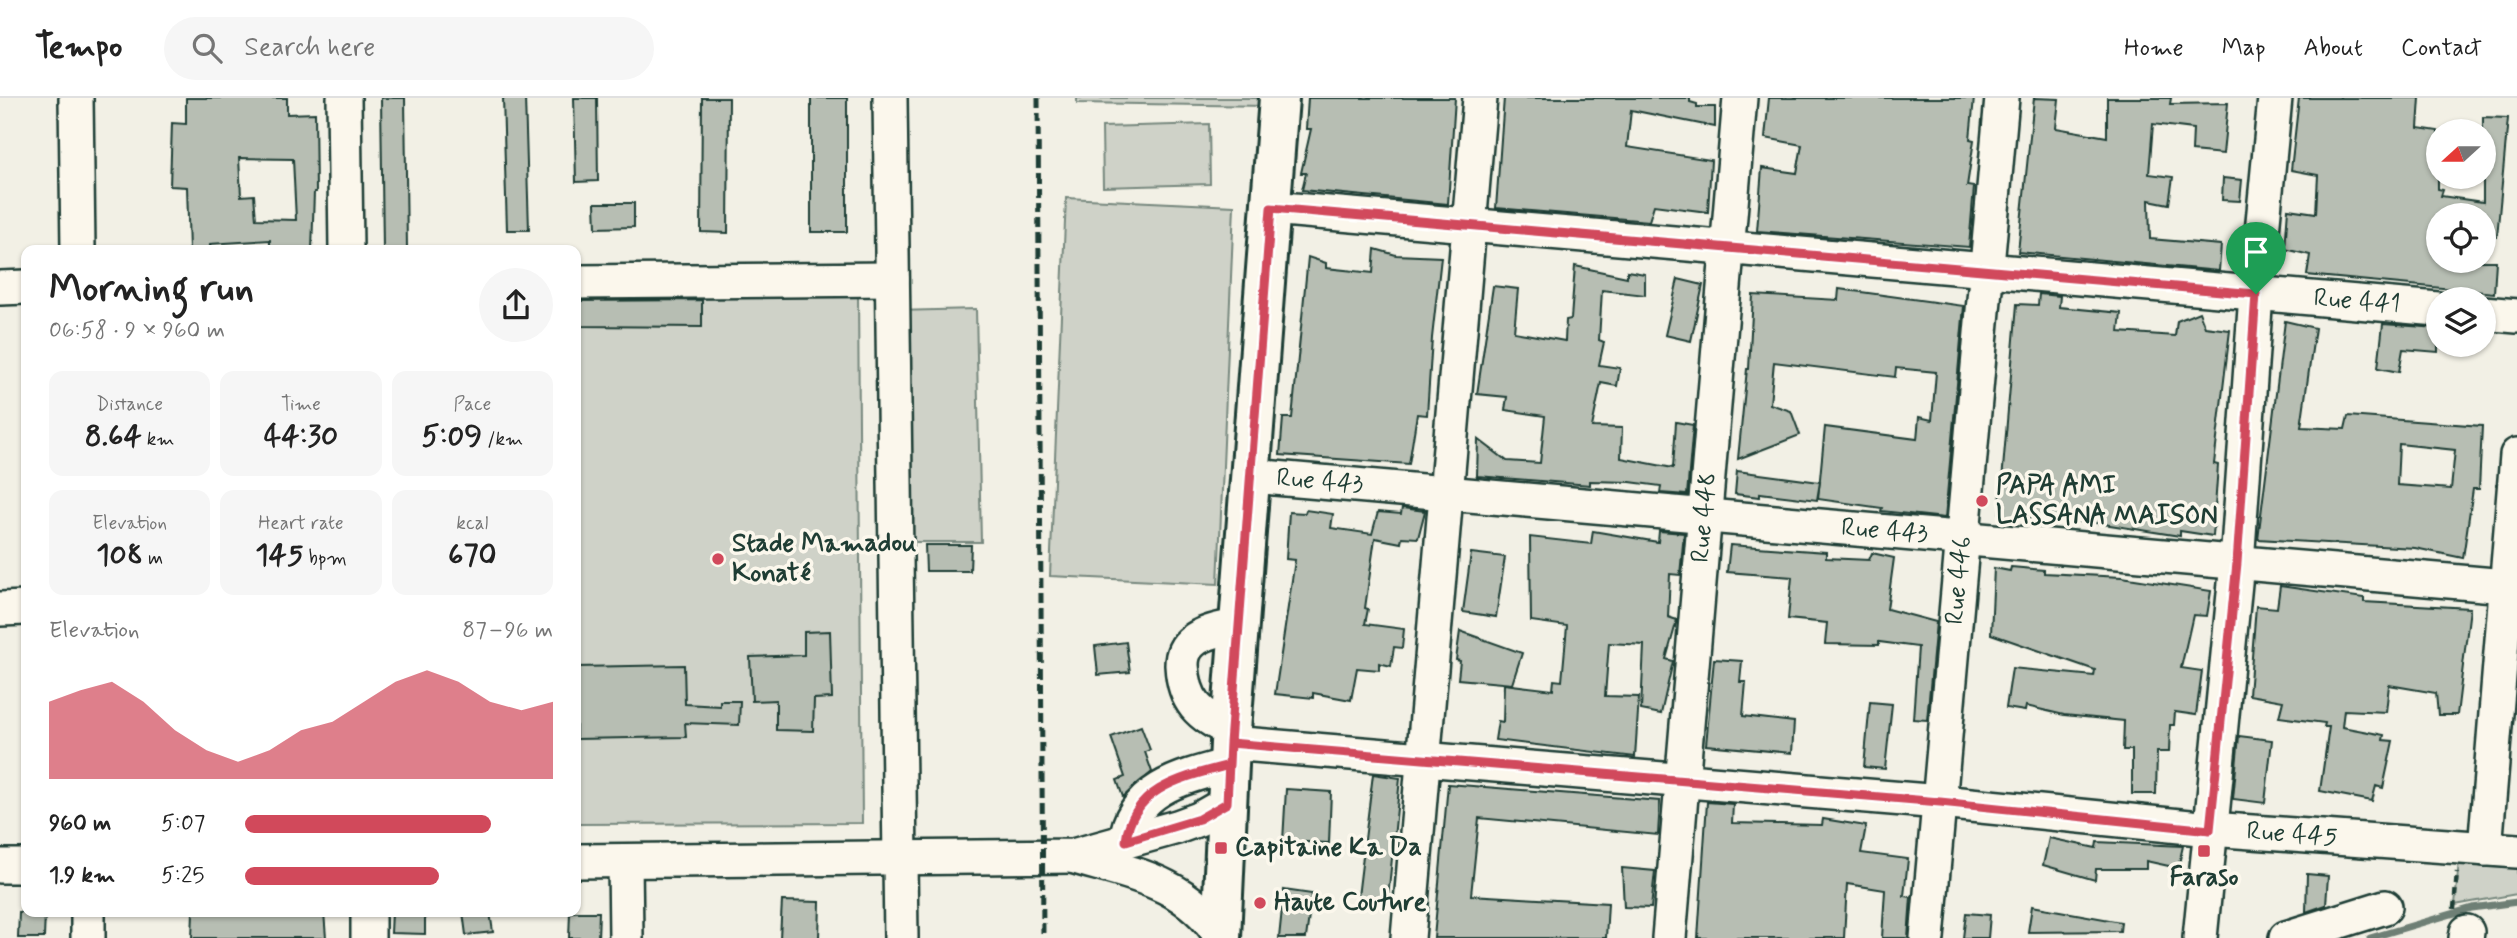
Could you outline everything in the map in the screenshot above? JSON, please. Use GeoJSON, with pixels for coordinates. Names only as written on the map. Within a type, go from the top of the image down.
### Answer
{"type":"FeatureCollection","features":[{"type":"Feature","properties":{"kind":"main road"},"geometry":{"type":"LineString","coordinates":[[1221,937],[1230,746],[1279,98]]}},
{"type":"Feature","properties":{"kind":"street"},"geometry":{"type":"LineString","coordinates":[[76,98],[78,245]]}},
{"type":"Feature","properties":{"kind":"street"},"geometry":{"type":"LineString","coordinates":[[344,98],[346,245]]}},
{"type":"Feature","properties":{"kind":"street"},"geometry":{"type":"LineString","coordinates":[[890,98],[901,938]]}},
{"type":"Feature","properties":{"kind":"street"},"geometry":{"type":"LineString","coordinates":[[1408,938],[1480,98]]}},
{"type":"Feature","properties":{"kind":"street","name":"Rue 448"},"geometry":{"type":"LineString","coordinates":[[1669,938],[1740,98]]}},
{"type":"Feature","properties":{"kind":"street","name":"Rue 446"},"geometry":{"type":"LineString","coordinates":[[1927,938],[2002,98]]}},
{"type":"Feature","properties":{"kind":"street"},"geometry":{"type":"LineString","coordinates":[[2200,938],[2237,563],[2256,294],[2275,98]]}},
{"type":"Feature","properties":{"kind":"street","name":"Rue 441"},"geometry":{"type":"LineString","coordinates":[[1271,208],[2426,308]]}},
{"type":"Feature","properties":{"kind":"street"},"geometry":{"type":"LineString","coordinates":[[581,282],[892,279]]}},
{"type":"Feature","properties":{"kind":"street"},"geometry":{"type":"LineString","coordinates":[[0,288],[21,287]]}},
{"type":"Feature","properties":{"kind":"street"},"geometry":{"type":"LineString","coordinates":[[2496,314],[2517,316]]}},
{"type":"Feature","properties":{"kind":"street"},"geometry":{"type":"LineString","coordinates":[[2501,850],[2517,454]]}},
{"type":"Feature","properties":{"kind":"street","name":"Rue 443"},"geometry":{"type":"LineString","coordinates":[[1252,476],[2512,587]]}},
{"type":"Feature","properties":{"kind":"street"},"geometry":{"type":"LineString","coordinates":[[0,609],[21,608]]}},
{"type":"Feature","properties":{"kind":"street"},"geometry":{"type":"LineString","coordinates":[[1126,841],[1129,821],[1140,803],[1189,775],[1230,746],[1187,697],[1182,656],[1191,642],[1205,634],[1240,625]]}},
{"type":"Feature","properties":{"kind":"street","name":"Rue 445"},"geometry":{"type":"LineString","coordinates":[[1230,746],[1423,759],[1940,802],[2210,830],[2501,850]]}},
{"type":"Feature","properties":{"kind":"street"},"geometry":{"type":"LineString","coordinates":[[581,861],[1073,856],[1199,819],[1227,803]]}},
{"type":"Feature","properties":{"kind":"street"},"geometry":{"type":"LineString","coordinates":[[1073,856],[1180,892],[1208,916],[1221,937]]}},
{"type":"Feature","properties":{"kind":"street"},"geometry":{"type":"LineString","coordinates":[[625,860],[626,938]]}},
{"type":"Feature","properties":{"kind":"street"},"geometry":{"type":"LineString","coordinates":[[0,866],[21,866]]}},
{"type":"Feature","properties":{"kind":"street"},"geometry":{"type":"LineString","coordinates":[[2286,938],[2385,907]]}},
{"type":"Feature","properties":{"kind":"street"},"geometry":{"type":"LineString","coordinates":[[88,917],[88,938]]}},
{"type":"Feature","properties":{"kind":"street"},"geometry":{"type":"LineString","coordinates":[[368,917],[368,938]]}},
{"type":"Feature","properties":{"kind":"shaded area"},"geometry":{"type":"Polygon","coordinates":[[[1077,98],[1266,98],[1266,106],[1077,103],[1077,98]]]}},
{"type":"Feature","properties":{"kind":"shaded area"},"geometry":{"type":"Polygon","coordinates":[[[1209,124],[1210,184],[1103,187],[1102,127],[1209,124]]]}},
{"type":"Feature","properties":{"kind":"shaded area"},"geometry":{"type":"Polygon","coordinates":[[[1066,198],[1234,206],[1218,584],[1050,576],[1066,198]]]}},
{"type":"Feature","properties":{"kind":"shaded area","name":"Stade Mamadou Konaté"},"geometry":{"type":"Polygon","coordinates":[[[858,294],[862,823],[581,824],[581,295],[858,294]]]}},
{"type":"Feature","properties":{"kind":"shaded area"},"geometry":{"type":"Polygon","coordinates":[[[976,309],[981,542],[902,542],[896,311],[976,309]]]}},
{"type":"Feature","properties":{"kind":"shaded area"},"geometry":{"type":"Polygon","coordinates":[[[2459,860],[2517,863],[2517,894],[2455,905],[2459,860]]]}},
{"type":"Feature","properties":{"kind":"building"},"geometry":{"type":"Polygon","coordinates":[[[186,98],[287,98],[287,114],[315,113],[316,192],[312,245],[270,245],[270,240],[189,245],[187,187],[170,186],[172,123],[186,124],[186,98]],[[239,158],[241,196],[254,195],[256,219],[296,220],[293,159],[239,158]]]}},
{"type":"Feature","properties":{"kind":"building"},"geometry":{"type":"Polygon","coordinates":[[[381,98],[405,98],[407,245],[383,245],[381,98]]]}},
{"type":"Feature","properties":{"kind":"building"},"geometry":{"type":"Polygon","coordinates":[[[503,98],[525,98],[529,230],[507,230],[503,98]]]}},
{"type":"Feature","properties":{"kind":"building"},"geometry":{"type":"Polygon","coordinates":[[[574,98],[597,98],[598,181],[576,182],[574,98]]]}},
{"type":"Feature","properties":{"kind":"building"},"geometry":{"type":"Polygon","coordinates":[[[702,98],[729,98],[728,233],[701,232],[702,98]]]}},
{"type":"Feature","properties":{"kind":"building"},"geometry":{"type":"Polygon","coordinates":[[[811,98],[847,98],[847,232],[811,232],[811,98]]]}},
{"type":"Feature","properties":{"kind":"building"},"geometry":{"type":"Polygon","coordinates":[[[1308,98],[1455,98],[1448,204],[1302,190],[1306,173],[1301,173],[1311,129],[1306,129],[1308,98]]]}},
{"type":"Feature","properties":{"kind":"building"},"geometry":{"type":"Polygon","coordinates":[[[1504,98],[1690,98],[1690,102],[1697,104],[1697,107],[1715,107],[1715,127],[1631,110],[1627,147],[1711,160],[1708,212],[1654,205],[1649,221],[1496,208],[1504,98]]]}},
{"type":"Feature","properties":{"kind":"building"},"geometry":{"type":"Polygon","coordinates":[[[1769,98],[1974,98],[1970,139],[1974,140],[1967,186],[1974,187],[1969,247],[1757,231],[1762,168],[1797,173],[1802,145],[1765,138],[1769,98]]]}},
{"type":"Feature","properties":{"kind":"building"},"geometry":{"type":"Polygon","coordinates":[[[2034,98],[2059,99],[2056,128],[2107,137],[2107,98],[2171,98],[2170,104],[2228,103],[2223,154],[2192,151],[2193,129],[2153,124],[2149,174],[2173,177],[2169,204],[2149,200],[2150,239],[2221,245],[2219,271],[2018,252],[2034,98]]]}},
{"type":"Feature","properties":{"kind":"building"},"geometry":{"type":"Polygon","coordinates":[[[2299,98],[2420,98],[2418,128],[2426,129],[2426,189],[2443,190],[2441,196],[2483,202],[2483,189],[2496,189],[2496,119],[2483,117],[2508,118],[2497,237],[2496,203],[2426,203],[2426,273],[2495,273],[2494,287],[2432,287],[2307,275],[2310,255],[2285,249],[2288,209],[2316,213],[2318,175],[2291,170],[2299,98]]]}},
{"type":"Feature","properties":{"kind":"building"},"geometry":{"type":"Polygon","coordinates":[[[2223,178],[2242,180],[2240,201],[2222,200],[2223,178]]]}},
{"type":"Feature","properties":{"kind":"building"},"geometry":{"type":"Polygon","coordinates":[[[595,203],[634,203],[634,227],[596,228],[595,203]]]}},
{"type":"Feature","properties":{"kind":"building"},"geometry":{"type":"Polygon","coordinates":[[[1375,249],[1396,255],[1441,257],[1427,415],[1417,414],[1409,464],[1280,455],[1283,418],[1292,418],[1308,257],[1326,263],[1326,268],[1373,273],[1375,249]]]}},
{"type":"Feature","properties":{"kind":"building"},"geometry":{"type":"Polygon","coordinates":[[[1575,266],[1627,277],[1627,271],[1645,274],[1645,295],[1602,290],[1599,340],[1604,342],[1599,365],[1620,368],[1617,386],[1601,383],[1592,427],[1622,428],[1621,458],[1673,468],[1676,422],[1693,425],[1687,495],[1660,493],[1661,486],[1630,482],[1590,481],[1590,485],[1477,476],[1478,439],[1507,461],[1540,463],[1545,416],[1505,410],[1507,397],[1477,394],[1493,286],[1518,289],[1514,332],[1565,341],[1566,320],[1571,319],[1575,266]]]}},
{"type":"Feature","properties":{"kind":"building"},"geometry":{"type":"Polygon","coordinates":[[[1678,279],[1703,285],[1691,341],[1665,335],[1678,279]]]}},
{"type":"Feature","properties":{"kind":"building"},"geometry":{"type":"Polygon","coordinates":[[[1839,289],[1964,306],[1945,518],[1881,511],[1882,508],[1818,499],[1825,427],[1917,439],[1919,417],[1932,420],[1936,372],[1896,368],[1895,377],[1774,362],[1770,404],[1791,411],[1800,435],[1738,459],[1749,369],[1753,295],[1838,300],[1839,289]]]}},
{"type":"Feature","properties":{"kind":"building"},"geometry":{"type":"Polygon","coordinates":[[[2039,294],[2060,296],[2059,307],[2121,313],[2119,332],[2175,336],[2177,321],[2199,312],[2205,327],[2230,330],[2214,464],[2218,465],[2213,536],[2180,531],[2180,536],[2097,523],[1999,516],[2017,304],[2038,305],[2039,294]]]}},
{"type":"Feature","properties":{"kind":"building"},"geometry":{"type":"Polygon","coordinates":[[[702,300],[702,327],[581,326],[581,301],[702,300]]]}},
{"type":"Feature","properties":{"kind":"building"},"geometry":{"type":"Polygon","coordinates":[[[2285,321],[2315,328],[2301,427],[2345,429],[2348,416],[2482,426],[2479,489],[2473,489],[2463,558],[2415,548],[2258,539],[2285,321]],[[2399,444],[2397,485],[2451,489],[2455,450],[2399,444]]]}},
{"type":"Feature","properties":{"kind":"building"},"geometry":{"type":"Polygon","coordinates":[[[2383,324],[2426,327],[2426,351],[2403,349],[2399,372],[2378,368],[2383,324]]]}},
{"type":"Feature","properties":{"kind":"building"},"geometry":{"type":"Polygon","coordinates":[[[1737,471],[1820,482],[1817,500],[1760,493],[1760,497],[1735,494],[1737,471]]]}},
{"type":"Feature","properties":{"kind":"building"},"geometry":{"type":"Polygon","coordinates":[[[1402,508],[1425,511],[1418,538],[1402,537],[1401,543],[1375,538],[1365,608],[1368,609],[1365,624],[1404,629],[1402,648],[1394,647],[1391,666],[1379,663],[1379,670],[1357,668],[1351,700],[1313,693],[1313,698],[1275,694],[1295,560],[1286,559],[1289,512],[1305,513],[1306,510],[1333,514],[1331,528],[1372,534],[1378,512],[1401,514],[1402,508]]]}},
{"type":"Feature","properties":{"kind":"building"},"geometry":{"type":"Polygon","coordinates":[[[1593,531],[1658,542],[1659,531],[1684,533],[1680,575],[1670,574],[1668,617],[1677,620],[1666,659],[1673,661],[1661,714],[1641,710],[1644,645],[1609,643],[1605,696],[1639,697],[1635,757],[1495,740],[1498,721],[1503,722],[1504,684],[1553,690],[1554,680],[1562,681],[1567,626],[1531,621],[1530,537],[1591,544],[1593,531]]]}},
{"type":"Feature","properties":{"kind":"building"},"geometry":{"type":"Polygon","coordinates":[[[925,545],[971,545],[970,571],[926,571],[925,545]]]}},
{"type":"Feature","properties":{"kind":"building"},"geometry":{"type":"Polygon","coordinates":[[[1730,545],[1826,552],[1826,558],[1869,560],[1872,553],[1894,558],[1887,609],[1936,622],[1927,720],[1913,719],[1918,647],[1879,642],[1879,645],[1825,644],[1827,623],[1788,619],[1792,577],[1727,572],[1730,545]]]}},
{"type":"Feature","properties":{"kind":"building"},"geometry":{"type":"Polygon","coordinates":[[[1471,553],[1505,557],[1496,617],[1463,612],[1471,553]]]}},
{"type":"Feature","properties":{"kind":"building"},"geometry":{"type":"Polygon","coordinates":[[[2011,567],[2044,570],[2044,573],[2122,577],[2211,591],[2207,616],[2193,615],[2181,668],[2202,671],[2196,715],[2175,712],[2174,725],[2170,725],[2169,752],[2157,752],[2156,794],[2132,794],[2132,750],[2123,750],[2124,721],[2064,715],[2026,706],[2025,711],[2006,708],[2012,668],[2094,676],[2095,670],[1991,634],[1994,568],[2010,571],[2011,567]]]}},
{"type":"Feature","properties":{"kind":"building"},"geometry":{"type":"Polygon","coordinates":[[[2280,586],[2364,598],[2364,602],[2470,608],[2457,715],[2438,715],[2436,693],[2389,685],[2386,712],[2344,710],[2342,727],[2384,735],[2383,740],[2393,741],[2383,788],[2376,786],[2372,801],[2320,791],[2329,727],[2324,727],[2325,723],[2279,717],[2283,701],[2249,695],[2256,606],[2277,608],[2280,586]]]}},
{"type":"Feature","properties":{"kind":"building"},"geometry":{"type":"Polygon","coordinates":[[[830,631],[832,698],[814,699],[813,731],[776,730],[776,700],[752,701],[750,657],[804,655],[804,632],[830,631]]]}},
{"type":"Feature","properties":{"kind":"building"},"geometry":{"type":"Polygon","coordinates":[[[1460,631],[1522,653],[1512,684],[1458,679],[1460,661],[1456,660],[1460,631]]]}},
{"type":"Feature","properties":{"kind":"building"},"geometry":{"type":"Polygon","coordinates":[[[1126,642],[1130,672],[1098,675],[1095,646],[1126,642]]]}},
{"type":"Feature","properties":{"kind":"building"},"geometry":{"type":"Polygon","coordinates":[[[1714,659],[1742,661],[1740,682],[1746,682],[1743,716],[1794,722],[1792,753],[1706,745],[1714,659]]]}},
{"type":"Feature","properties":{"kind":"building"},"geometry":{"type":"Polygon","coordinates":[[[684,665],[685,704],[720,706],[720,701],[740,701],[739,725],[685,723],[686,737],[581,739],[581,667],[684,665]]]}},
{"type":"Feature","properties":{"kind":"building"},"geometry":{"type":"Polygon","coordinates":[[[1870,702],[1892,704],[1885,769],[1864,767],[1870,702]]]}},
{"type":"Feature","properties":{"kind":"building"},"geometry":{"type":"Polygon","coordinates":[[[1141,726],[1150,750],[1145,752],[1152,772],[1123,797],[1117,780],[1125,777],[1111,737],[1141,726]]]}},
{"type":"Feature","properties":{"kind":"building"},"geometry":{"type":"Polygon","coordinates":[[[2239,736],[2272,740],[2265,803],[2233,799],[2239,736]]]}},
{"type":"Feature","properties":{"kind":"building"},"geometry":{"type":"Polygon","coordinates":[[[1373,774],[1400,778],[1387,908],[1357,905],[1373,774]]]}},
{"type":"Feature","properties":{"kind":"building"},"geometry":{"type":"Polygon","coordinates":[[[1448,784],[1660,801],[1658,835],[1479,818],[1471,895],[1608,903],[1606,938],[1434,938],[1448,784]]]}},
{"type":"Feature","properties":{"kind":"building"},"geometry":{"type":"Polygon","coordinates":[[[1286,789],[1331,792],[1329,843],[1283,841],[1286,789]]]}},
{"type":"Feature","properties":{"kind":"building"},"geometry":{"type":"Polygon","coordinates":[[[1707,802],[1733,804],[1732,823],[1822,825],[1823,819],[1866,826],[1861,853],[1908,859],[1904,896],[1911,897],[1908,938],[1882,938],[1885,890],[1847,884],[1844,938],[1698,938],[1707,802]]]}},
{"type":"Feature","properties":{"kind":"building"},"geometry":{"type":"Polygon","coordinates":[[[2049,838],[2096,848],[2097,842],[2183,846],[2178,868],[2146,861],[2146,869],[2096,869],[2095,880],[2043,865],[2049,838]]]}},
{"type":"Feature","properties":{"kind":"building"},"geometry":{"type":"Polygon","coordinates":[[[1622,868],[1655,871],[1651,908],[1624,907],[1622,868]]]}},
{"type":"Feature","properties":{"kind":"building"},"geometry":{"type":"Polygon","coordinates":[[[2307,874],[2328,876],[2326,905],[2306,912],[2307,874]]]}},
{"type":"Feature","properties":{"kind":"building"},"geometry":{"type":"Polygon","coordinates":[[[1284,890],[1312,894],[1306,938],[1279,938],[1284,890]]]}},
{"type":"Feature","properties":{"kind":"building"},"geometry":{"type":"Polygon","coordinates":[[[782,901],[820,902],[819,938],[780,938],[782,901]]]}},
{"type":"Feature","properties":{"kind":"building"},"geometry":{"type":"Polygon","coordinates":[[[2032,906],[2121,922],[2120,931],[2028,932],[2032,906]]]}},
{"type":"Feature","properties":{"kind":"building"},"geometry":{"type":"Polygon","coordinates":[[[19,912],[21,917],[45,917],[44,938],[18,938],[19,912]]]}},
{"type":"Feature","properties":{"kind":"building"},"geometry":{"type":"Polygon","coordinates":[[[581,912],[599,912],[598,938],[569,938],[570,917],[581,917],[581,912]]]}},
{"type":"Feature","properties":{"kind":"building"},"geometry":{"type":"Polygon","coordinates":[[[1966,913],[1990,915],[1988,938],[1963,938],[1966,913]]]}},
{"type":"Feature","properties":{"kind":"building"},"geometry":{"type":"Polygon","coordinates":[[[193,917],[324,917],[326,938],[192,938],[193,917]]]}},
{"type":"Feature","properties":{"kind":"building"},"geometry":{"type":"Polygon","coordinates":[[[392,917],[425,917],[425,934],[391,933],[392,917]]]}},
{"type":"Feature","properties":{"kind":"building"},"geometry":{"type":"Polygon","coordinates":[[[464,917],[491,917],[493,932],[466,935],[464,917]]]}},
{"type":"Feature","properties":{"kind":"waterway"},"geometry":{"type":"LineString","coordinates":[[2370,938],[2472,908],[2517,902]]}},
{"type":"Feature","properties":{"kind":"railway"},"geometry":{"type":"LineString","coordinates":[[1038,98],[1043,938]]}},
{"type":"Feature","properties":{"kind":"place","name":"PAPA AMI LASSANA MAISON"},"geometry":{"type":"Point","coordinates":[1982,501]}},
{"type":"Feature","properties":{"kind":"place","name":"Stade Mamadou Konaté"},"geometry":{"type":"Point","coordinates":[718,559]}},
{"type":"Feature","properties":{"kind":"place","name":"Capitaine Ka Da"},"geometry":{"type":"Point","coordinates":[1221,848]}},
{"type":"Feature","properties":{"kind":"place","name":"Faraso"},"geometry":{"type":"Point","coordinates":[2204,851]}},
{"type":"Feature","properties":{"kind":"place","name":"Haute Couture"},"geometry":{"type":"Point","coordinates":[1260,903]}},
{"type":"Feature","properties":{"kind":"route"},"geometry":{"type":"LineString","coordinates":[[2256,294],[1271,208],[1252,476],[1230,743],[1229,765],[1189,775],[1140,803],[1129,821],[1126,841],[1199,819],[1227,803],[1229,765],[1230,743],[1940,802],[2210,830],[2237,563],[2256,294]]}}]}
